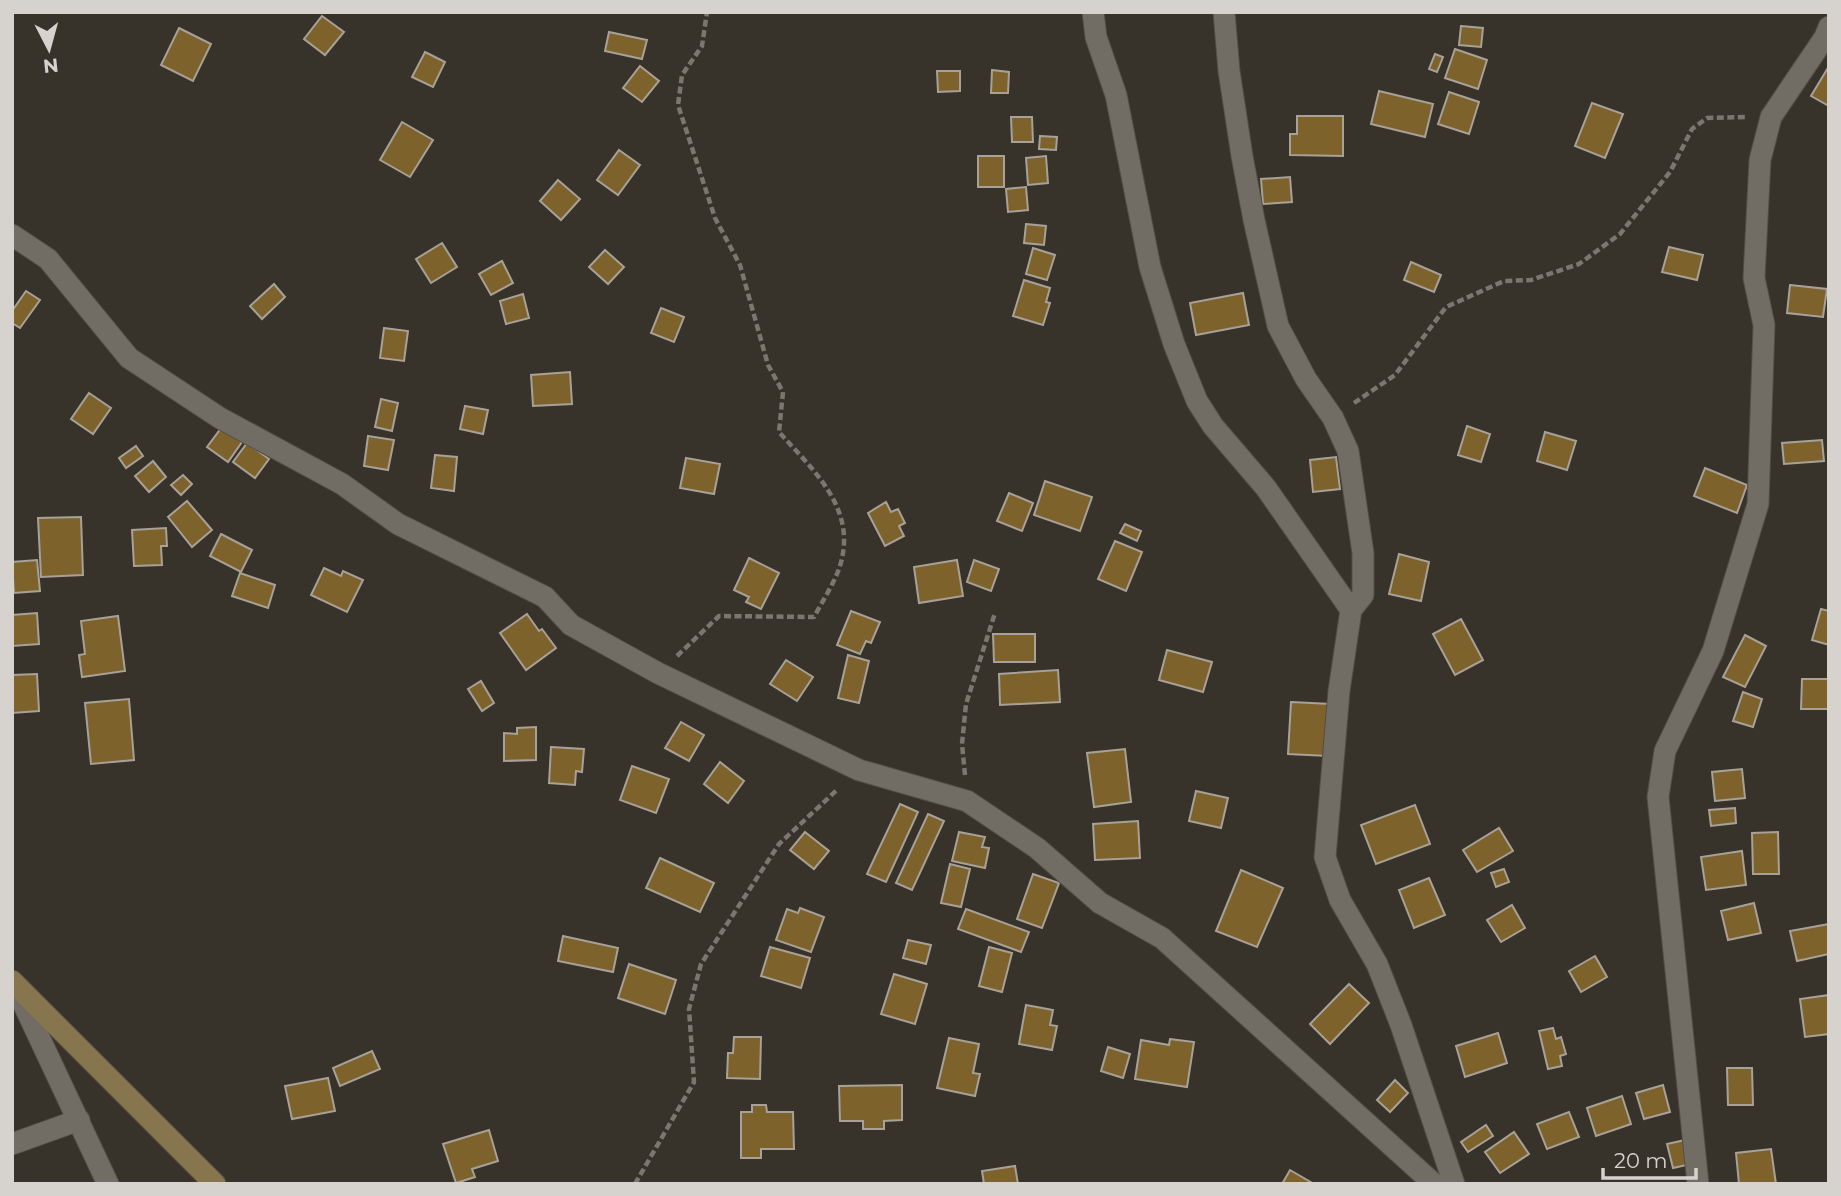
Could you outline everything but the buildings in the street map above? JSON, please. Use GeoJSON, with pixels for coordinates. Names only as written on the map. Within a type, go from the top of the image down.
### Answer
{"type":"FeatureCollection","features":[{"type":"Feature","properties":{"kind":"street"},"geometry":{"type":"LineString","coordinates":[[1093,12],[1096,37],[1116,95],[1150,267],[1174,344],[1197,401],[1213,426],[1266,488],[1352,610]]}},
{"type":"Feature","properties":{"kind":"street"},"geometry":{"type":"LineString","coordinates":[[1224,12],[1229,71],[1245,169],[1278,326],[1306,379],[1333,418],[1348,451],[1363,553],[1363,595],[1352,610],[1339,691],[1325,857],[1340,900],[1377,964],[1401,1025],[1454,1184]]}},
{"type":"Feature","properties":{"kind":"street"},"geometry":{"type":"LineString","coordinates":[[1698,1184],[1658,797],[1665,751],[1713,651],[1758,504],[1764,325],[1754,278],[1760,160],[1771,117],[1829,27]]}},
{"type":"Feature","properties":{"kind":"street"},"geometry":{"type":"LineString","coordinates":[[12,235],[48,259],[129,358],[220,418],[342,484],[398,524],[545,597],[570,625],[658,673],[859,770],[967,801],[1037,848],[1100,903],[1162,938],[1434,1184]]}},
{"type":"Feature","properties":{"kind":"street"},"geometry":{"type":"LineString","coordinates":[[12,981],[108,1184]]}},
{"type":"Feature","properties":{"kind":"street"},"geometry":{"type":"LineString","coordinates":[[12,981],[215,1184]]}},
{"type":"Feature","properties":{"kind":"street"},"geometry":{"type":"LineString","coordinates":[[12,1144],[79,1120]]}},
{"type":"Feature","properties":{"kind":"path"},"geometry":{"type":"LineString","coordinates":[[658,673],[719,617],[814,617],[842,559],[844,523],[827,486],[779,432],[783,392],[768,365],[740,265],[715,218],[678,105],[682,75],[702,46],[707,12]]}},
{"type":"Feature","properties":{"kind":"path"},"geometry":{"type":"LineString","coordinates":[[1333,418],[1395,375],[1447,307],[1504,281],[1531,280],[1579,264],[1619,234],[1670,172],[1692,129],[1707,118],[1771,117]]}},
{"type":"Feature","properties":{"kind":"path"},"geometry":{"type":"LineString","coordinates":[[967,801],[962,744],[966,704],[995,613]]}},
{"type":"Feature","properties":{"kind":"path"},"geometry":{"type":"LineString","coordinates":[[635,1184],[694,1082],[689,1009],[701,964],[779,844],[859,770]]}}]}
